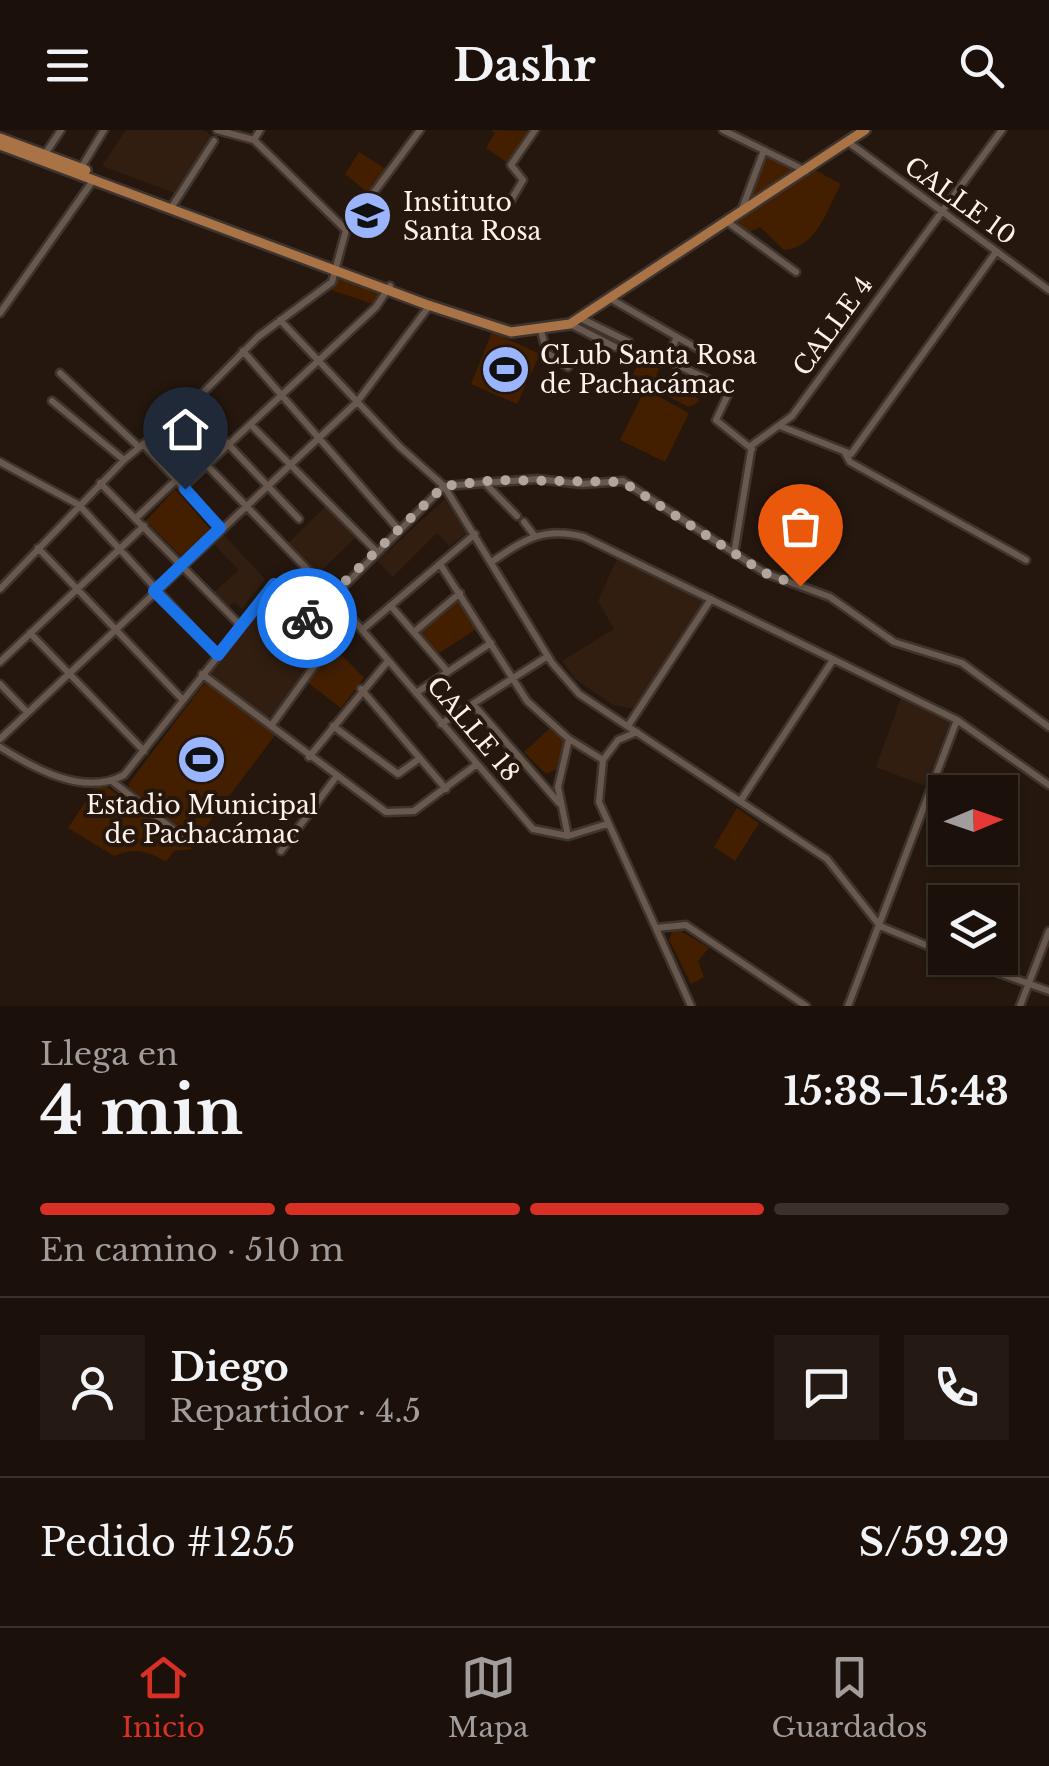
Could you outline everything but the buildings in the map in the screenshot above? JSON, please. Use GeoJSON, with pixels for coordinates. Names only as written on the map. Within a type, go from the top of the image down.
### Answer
{"type":"FeatureCollection","features":[{"type":"Feature","properties":{"kind":"main road"},"geometry":{"type":"LineString","coordinates":[[0,142],[81,168],[430,305],[511,332],[541,331],[582,319],[864,130]]}},
{"type":"Feature","properties":{"kind":"main road"},"geometry":{"type":"LineString","coordinates":[[0,142],[94,180],[172,205]]}},
{"type":"Feature","properties":{"kind":"street"},"geometry":{"type":"LineString","coordinates":[[44,130],[59,133],[45,155]]}},
{"type":"Feature","properties":{"kind":"street"},"geometry":{"type":"LineString","coordinates":[[81,168],[104,130]]}},
{"type":"Feature","properties":{"kind":"street"},"geometry":{"type":"LineString","coordinates":[[217,130],[254,140],[346,230]]}},
{"type":"Feature","properties":{"kind":"street"},"geometry":{"type":"LineString","coordinates":[[254,140],[260,130]]}},
{"type":"Feature","properties":{"kind":"street"},"geometry":{"type":"LineString","coordinates":[[0,589],[124,460],[191,405],[242,351],[328,286],[338,267],[346,230],[420,130]]}},
{"type":"Feature","properties":{"kind":"street"},"geometry":{"type":"LineString","coordinates":[[510,202],[523,180],[511,165],[535,130]]}},
{"type":"Feature","properties":{"kind":"street"},"geometry":{"type":"LineString","coordinates":[[724,130],[807,171]]}},
{"type":"Feature","properties":{"kind":"street","name":"CALLE 4"},"geometry":{"type":"LineString","coordinates":[[752,449],[792,416],[1002,130]]}},
{"type":"Feature","properties":{"kind":"street"},"geometry":{"type":"LineString","coordinates":[[172,205],[214,140]]}},
{"type":"Feature","properties":{"kind":"street","name":"CALLE 10"},"geometry":{"type":"LineString","coordinates":[[848,142],[1049,290]]}},
{"type":"Feature","properties":{"kind":"street"},"geometry":{"type":"LineString","coordinates":[[740,216],[764,150]]}},
{"type":"Feature","properties":{"kind":"street"},"geometry":{"type":"LineString","coordinates":[[0,313],[94,180]]}},
{"type":"Feature","properties":{"kind":"street"},"geometry":{"type":"LineString","coordinates":[[729,223],[796,272]]}},
{"type":"Feature","properties":{"kind":"street"},"geometry":{"type":"LineString","coordinates":[[845,454],[856,449],[996,252]]}},
{"type":"Feature","properties":{"kind":"street"},"geometry":{"type":"LineString","coordinates":[[183,487],[376,308],[389,288]]}},
{"type":"Feature","properties":{"kind":"street"},"geometry":{"type":"LineString","coordinates":[[611,299],[718,360]]}},
{"type":"Feature","properties":{"kind":"street"},"geometry":{"type":"LineString","coordinates":[[0,739],[357,402],[430,305]]}},
{"type":"Feature","properties":{"kind":"street"},"geometry":{"type":"LineString","coordinates":[[582,319],[629,342]]}},
{"type":"Feature","properties":{"kind":"street"},"geometry":{"type":"LineString","coordinates":[[280,320],[444,486],[548,656],[579,694],[827,859],[880,926],[928,946]]}},
{"type":"Feature","properties":{"kind":"street"},"geometry":{"type":"LineString","coordinates":[[570,324],[614,347]]}},
{"type":"Feature","properties":{"kind":"street"},"geometry":{"type":"LineString","coordinates":[[541,331],[547,353],[568,367]]}},
{"type":"Feature","properties":{"kind":"street"},"geometry":{"type":"LineString","coordinates":[[677,338],[667,360],[730,390],[716,420],[752,449],[734,554]]}},
{"type":"Feature","properties":{"kind":"street"},"geometry":{"type":"LineString","coordinates":[[242,351],[400,530]]}},
{"type":"Feature","properties":{"kind":"street"},"geometry":{"type":"LineString","coordinates":[[60,373],[141,445],[220,528]]}},
{"type":"Feature","properties":{"kind":"street"},"geometry":{"type":"LineString","coordinates":[[52,401],[124,460]]}},
{"type":"Feature","properties":{"kind":"street"},"geometry":{"type":"LineString","coordinates":[[191,405],[299,519]]}},
{"type":"Feature","properties":{"kind":"street","name":"CALLE 18"},"geometry":{"type":"LineString","coordinates":[[168,424],[333,596],[533,828],[568,836]]}},
{"type":"Feature","properties":{"kind":"street"},"geometry":{"type":"LineString","coordinates":[[252,426],[377,552]]}},
{"type":"Feature","properties":{"kind":"street"},"geometry":{"type":"LineString","coordinates":[[780,426],[845,454],[850,462],[1026,560]]}},
{"type":"Feature","properties":{"kind":"street"},"geometry":{"type":"LineString","coordinates":[[0,462],[79,505],[154,591],[218,655]]}},
{"type":"Feature","properties":{"kind":"street"},"geometry":{"type":"LineString","coordinates":[[135,519],[176,480]]}},
{"type":"Feature","properties":{"kind":"street"},"geometry":{"type":"LineString","coordinates":[[484,482],[518,516]]}},
{"type":"Feature","properties":{"kind":"street"},"geometry":{"type":"LineString","coordinates":[[309,621],[444,486],[484,482],[623,482],[659,509],[690,521],[765,573],[830,597],[894,642],[962,663],[1049,727]]}},
{"type":"Feature","properties":{"kind":"street"},"geometry":{"type":"LineString","coordinates":[[100,483],[240,625]]}},
{"type":"Feature","properties":{"kind":"street"},"geometry":{"type":"LineString","coordinates":[[524,522],[534,536]]}},
{"type":"Feature","properties":{"kind":"street"},"geometry":{"type":"LineString","coordinates":[[0,662],[144,526]]}},
{"type":"Feature","properties":{"kind":"street"},"geometry":{"type":"LineString","coordinates":[[492,561],[534,536],[559,530],[584,537],[957,720],[1049,785]]}},
{"type":"Feature","properties":{"kind":"street"},"geometry":{"type":"LineString","coordinates":[[362,630],[476,534]]}},
{"type":"Feature","properties":{"kind":"street"},"geometry":{"type":"LineString","coordinates":[[38,548],[183,699]]}},
{"type":"Feature","properties":{"kind":"street"},"geometry":{"type":"LineString","coordinates":[[440,564],[511,680],[537,712],[603,760]]}},
{"type":"Feature","properties":{"kind":"street"},"geometry":{"type":"LineString","coordinates":[[0,746],[46,774],[111,780],[124,774],[274,584],[330,644],[270,726]]}},
{"type":"Feature","properties":{"kind":"street"},"geometry":{"type":"LineString","coordinates":[[414,632],[460,593]]}},
{"type":"Feature","properties":{"kind":"street"},"geometry":{"type":"LineString","coordinates":[[628,726],[712,599]]}},
{"type":"Feature","properties":{"kind":"street"},"geometry":{"type":"LineString","coordinates":[[391,606],[448,672]]}},
{"type":"Feature","properties":{"kind":"street"},"geometry":{"type":"LineString","coordinates":[[30,633],[144,751]]}},
{"type":"Feature","properties":{"kind":"street"},"geometry":{"type":"LineString","coordinates":[[416,693],[491,643]]}},
{"type":"Feature","properties":{"kind":"street"},"geometry":{"type":"LineString","coordinates":[[442,724],[548,656]]}},
{"type":"Feature","properties":{"kind":"street"},"geometry":{"type":"LineString","coordinates":[[741,800],[833,660]]}},
{"type":"Feature","properties":{"kind":"street"},"geometry":{"type":"LineString","coordinates":[[309,757],[360,690],[388,661]]}},
{"type":"Feature","properties":{"kind":"street"},"geometry":{"type":"LineString","coordinates":[[202,674],[336,777],[393,813],[414,811],[477,764]]}},
{"type":"Feature","properties":{"kind":"street"},"geometry":{"type":"LineString","coordinates":[[0,684],[27,713]]}},
{"type":"Feature","properties":{"kind":"street"},"geometry":{"type":"LineString","coordinates":[[360,690],[446,789]]}},
{"type":"Feature","properties":{"kind":"street"},"geometry":{"type":"LineString","coordinates":[[474,704],[559,802]]}},
{"type":"Feature","properties":{"kind":"street"},"geometry":{"type":"LineString","coordinates":[[615,743],[616,718]]}},
{"type":"Feature","properties":{"kind":"street"},"geometry":{"type":"LineString","coordinates":[[848,1006],[957,720]]}},
{"type":"Feature","properties":{"kind":"street"},"geometry":{"type":"LineString","coordinates":[[332,726],[398,774],[420,759]]}},
{"type":"Feature","properties":{"kind":"street"},"geometry":{"type":"LineString","coordinates":[[637,732],[615,743],[603,760],[598,791],[607,824],[691,1006]]}},
{"type":"Feature","properties":{"kind":"street"},"geometry":{"type":"LineString","coordinates":[[569,738],[560,771],[559,802],[568,836],[607,824]]}},
{"type":"Feature","properties":{"kind":"street"},"geometry":{"type":"LineString","coordinates":[[537,774],[560,771]]}},
{"type":"Feature","properties":{"kind":"street"},"geometry":{"type":"LineString","coordinates":[[281,851],[336,777]]}},
{"type":"Feature","properties":{"kind":"street"},"geometry":{"type":"LineString","coordinates":[[111,780],[184,838]]}},
{"type":"Feature","properties":{"kind":"street"},"geometry":{"type":"LineString","coordinates":[[656,928],[686,925],[806,1006]]}},
{"type":"Feature","properties":{"kind":"street"},"geometry":{"type":"LineString","coordinates":[[1020,1006],[1049,930]]}},
{"type":"Feature","properties":{"kind":"street"},"geometry":{"type":"LineString","coordinates":[[1004,975],[1049,992]]}},
{"type":"Feature","properties":{"kind":"shaded area"},"geometry":{"type":"Polygon","coordinates":[[[126,130],[203,130],[214,137],[175,193],[102,166],[126,130]]]}},
{"type":"Feature","properties":{"kind":"shaded area"},"geometry":{"type":"Polygon","coordinates":[[[491,130],[532,131],[509,164],[486,148],[495,133],[491,130]]]}},
{"type":"Feature","properties":{"kind":"shaded area"},"geometry":{"type":"Polygon","coordinates":[[[766,151],[803,171],[744,210],[766,151]]]}},
{"type":"Feature","properties":{"kind":"shaded area"},"geometry":{"type":"Polygon","coordinates":[[[359,152],[386,169],[368,193],[345,174],[359,152]]]}},
{"type":"Feature","properties":{"kind":"shaded area"},"geometry":{"type":"Polygon","coordinates":[[[815,170],[841,184],[820,226],[805,243],[784,250],[760,227],[748,233],[735,222],[815,170]]]}},
{"type":"Feature","properties":{"kind":"shaded area"},"geometry":{"type":"Polygon","coordinates":[[[341,275],[380,290],[376,305],[328,289],[341,275]]]}},
{"type":"Feature","properties":{"kind":"shaded area","name":"CLub Santa Rosa de Pachacámac"},"geometry":{"type":"Polygon","coordinates":[[[492,332],[540,354],[517,404],[471,384],[492,332]]]}},
{"type":"Feature","properties":{"kind":"shaded area"},"geometry":{"type":"Polygon","coordinates":[[[643,353],[662,363],[656,375],[688,389],[700,401],[689,407],[631,378],[643,353]]]}},
{"type":"Feature","properties":{"kind":"shaded area"},"geometry":{"type":"Polygon","coordinates":[[[645,389],[689,413],[665,462],[620,440],[645,389]]]}},
{"type":"Feature","properties":{"kind":"shaded area"},"geometry":{"type":"Polygon","coordinates":[[[175,489],[211,530],[181,556],[146,521],[175,489]]]}},
{"type":"Feature","properties":{"kind":"shaded area"},"geometry":{"type":"Polygon","coordinates":[[[445,499],[467,533],[449,546],[437,533],[393,577],[377,561],[445,499]]]}},
{"type":"Feature","properties":{"kind":"shaded area"},"geometry":{"type":"Polygon","coordinates":[[[326,506],[356,537],[318,574],[288,543],[326,506]]]}},
{"type":"Feature","properties":{"kind":"shaded area"},"geometry":{"type":"Polygon","coordinates":[[[222,533],[265,579],[242,609],[234,602],[227,609],[212,594],[239,570],[211,541],[222,533]]]}},
{"type":"Feature","properties":{"kind":"shaded area"},"geometry":{"type":"Polygon","coordinates":[[[618,556],[705,600],[635,709],[613,705],[575,679],[562,661],[614,629],[598,601],[618,556]]]}},
{"type":"Feature","properties":{"kind":"shaded area"},"geometry":{"type":"Polygon","coordinates":[[[271,595],[321,647],[272,716],[267,716],[210,675],[271,595]]]}},
{"type":"Feature","properties":{"kind":"shaded area"},"geometry":{"type":"Polygon","coordinates":[[[457,598],[476,629],[438,654],[419,632],[457,598]]]}},
{"type":"Feature","properties":{"kind":"shaded area"},"geometry":{"type":"Polygon","coordinates":[[[334,647],[364,678],[341,708],[307,682],[334,647]]]}},
{"type":"Feature","properties":{"kind":"shaded area","name":"Estadio Municipal de Pachacámac"},"geometry":{"type":"Polygon","coordinates":[[[210,684],[276,734],[196,840],[129,790],[129,783],[203,685],[210,684]]]}},
{"type":"Feature","properties":{"kind":"shaded area"},"geometry":{"type":"Polygon","coordinates":[[[901,698],[950,723],[925,786],[876,767],[901,698]]]}},
{"type":"Feature","properties":{"kind":"shaded area"},"geometry":{"type":"Polygon","coordinates":[[[549,729],[565,741],[557,769],[546,774],[524,752],[549,729]]]}},
{"type":"Feature","properties":{"kind":"shaded area"},"geometry":{"type":"Polygon","coordinates":[[[103,784],[193,849],[174,851],[166,862],[141,852],[114,856],[68,828],[97,785],[103,784]]]}},
{"type":"Feature","properties":{"kind":"shaded area"},"geometry":{"type":"Polygon","coordinates":[[[737,808],[759,823],[735,861],[714,847],[737,808]]]}},
{"type":"Feature","properties":{"kind":"shaded area"},"geometry":{"type":"Polygon","coordinates":[[[679,930],[709,948],[698,961],[704,977],[691,984],[669,940],[672,931],[679,930]]]}},
{"type":"Feature","properties":{"kind":"way so far"},"geometry":{"type":"LineString","coordinates":[[307,618],[309,621],[444,486],[497,480],[623,482],[659,509],[690,521],[765,573],[800,586]]}},
{"type":"Feature","properties":{"kind":"place","name":"Instituto Santa Rosa"},"geometry":{"type":"Point","coordinates":[368,216]}},
{"type":"Feature","properties":{"kind":"place","name":"CLub Santa Rosa de Pachacámac"},"geometry":{"type":"Point","coordinates":[505,369]}},
{"type":"Feature","properties":{"kind":"place","name":"Estadio Municipal de Pachacámac"},"geometry":{"type":"Point","coordinates":[202,759]}},
{"type":"Feature","properties":{"kind":"route"},"geometry":{"type":"LineString","coordinates":[[185,489],[220,528],[154,591],[218,655],[274,584],[307,618]]}}]}
